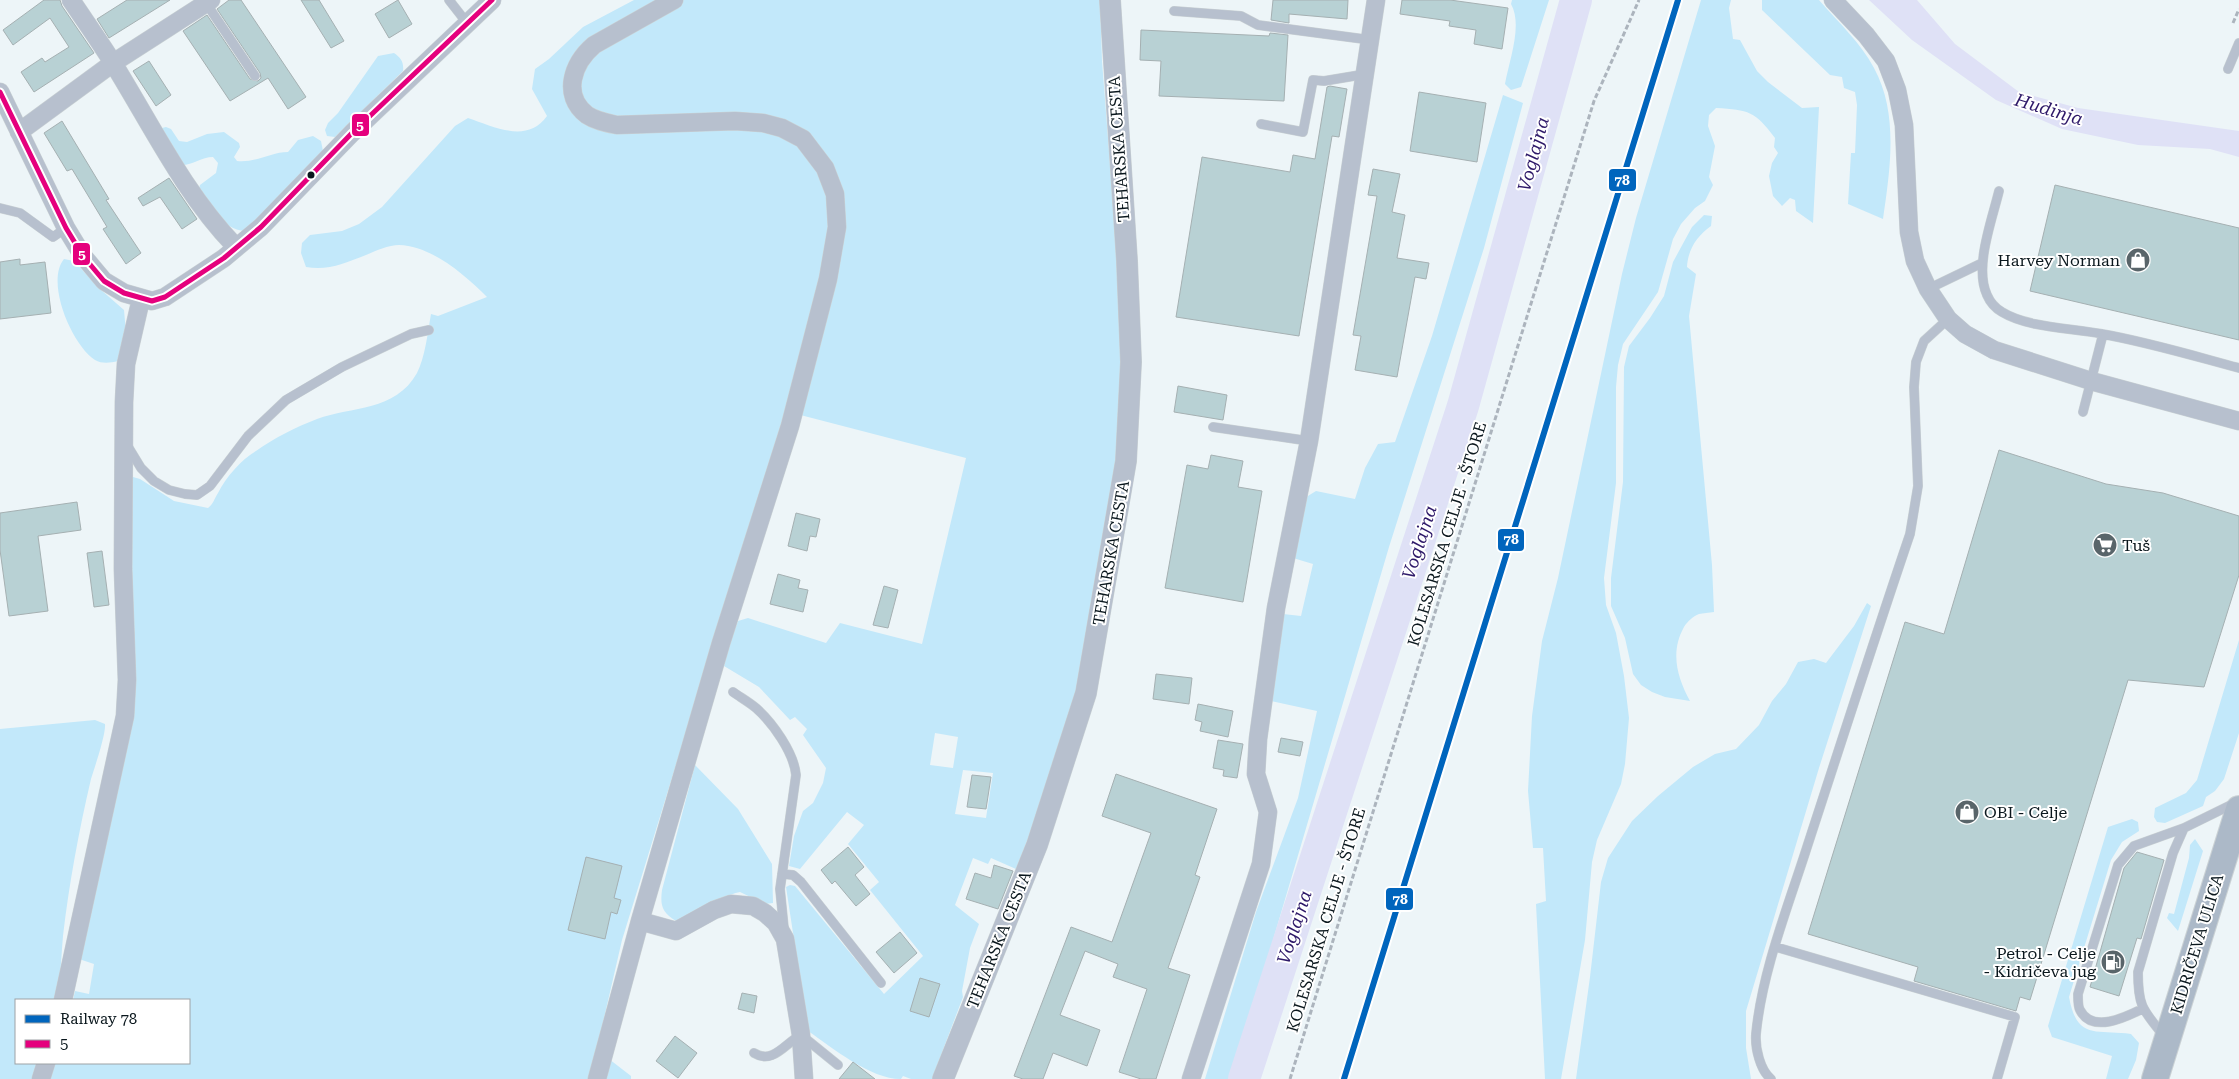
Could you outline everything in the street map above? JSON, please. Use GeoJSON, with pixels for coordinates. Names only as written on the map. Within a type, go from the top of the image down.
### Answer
{"type":"FeatureCollection","features":[{"type":"Feature","properties":{"kind":"main road","name":"KIDRIČEVA ULICA"},"geometry":{"type":"LineString","coordinates":[[2155,1079],[2239,809]]}},
{"type":"Feature","properties":{"kind":"street"},"geometry":{"type":"LineString","coordinates":[[71,0],[113,63],[167,155],[211,221],[235,246]]}},
{"type":"Feature","properties":{"kind":"street"},"geometry":{"type":"LineString","coordinates":[[597,1079],[640,921],[733,601],[790,426],[828,279],[837,227],[835,194],[825,168],[803,140],[782,128],[763,123],[734,121],[617,125],[599,121],[588,116],[579,108],[574,98],[572,84],[575,68],[584,53],[594,45],[674,0]]}},
{"type":"Feature","properties":{"kind":"street","name":"TEHARSKA CESTA"},"geometry":{"type":"LineString","coordinates":[[943,1079],[1038,845],[1086,693],[1126,461],[1131,362],[1127,262],[1110,0]]}},
{"type":"Feature","properties":{"kind":"street"},"geometry":{"type":"LineString","coordinates":[[1191,1079],[1261,864],[1266,839],[1268,812],[1256,774],[1258,739],[1276,608],[1309,441],[1376,0]]}},
{"type":"Feature","properties":{"kind":"street"},"geometry":{"type":"LineString","coordinates":[[1833,0],[1866,35],[1886,61],[1898,90],[1904,125],[1909,232],[1915,261],[1928,289],[1948,318],[1965,334],[1994,350],[2091,381],[2239,421]]}},
{"type":"Feature","properties":{"kind":"street"},"geometry":{"type":"LineString","coordinates":[[19,132],[113,63],[209,2]]}},
{"type":"Feature","properties":{"kind":"street"},"geometry":{"type":"LineString","coordinates":[[0,92],[66,228],[83,256],[104,281],[124,292],[152,301],[165,297],[224,258],[235,246],[261,227],[352,133],[467,24],[486,2]]}},
{"type":"Feature","properties":{"kind":"street"},"geometry":{"type":"LineString","coordinates":[[63,999],[125,716],[127,680],[123,569],[126,364],[141,299]]}},
{"type":"Feature","properties":{"kind":"street"},"geometry":{"type":"LineString","coordinates":[[640,921],[676,931],[714,910],[731,904],[743,904],[752,906],[765,913],[776,922],[785,939],[801,1035],[804,1079]]}},
{"type":"Feature","properties":{"kind":"street"},"geometry":{"type":"LineString","coordinates":[[41,1079],[46,1064]]}},
{"type":"Feature","properties":{"kind":"lane"},"geometry":{"type":"LineString","coordinates":[[449,0],[467,24]]}},
{"type":"Feature","properties":{"kind":"lane"},"geometry":{"type":"LineString","coordinates":[[209,2],[254,76]]}},
{"type":"Feature","properties":{"kind":"lane"},"geometry":{"type":"LineString","coordinates":[[1174,11],[1241,16],[1258,25],[1371,40]]}},
{"type":"Feature","properties":{"kind":"lane"},"geometry":{"type":"LineString","coordinates":[[2228,69],[2239,44]]}},
{"type":"Feature","properties":{"kind":"lane"},"geometry":{"type":"LineString","coordinates":[[1261,124],[1304,132],[1313,80],[1324,81],[1366,74]]}},
{"type":"Feature","properties":{"kind":"lane"},"geometry":{"type":"LineString","coordinates":[[1999,191],[1982,264],[1983,280],[1987,294],[1993,305],[2002,313],[2028,322],[2103,334],[2239,368]]}},
{"type":"Feature","properties":{"kind":"lane"},"geometry":{"type":"LineString","coordinates":[[0,208],[20,213],[53,237],[66,228]]}},
{"type":"Feature","properties":{"kind":"lane"},"geometry":{"type":"LineString","coordinates":[[1928,289],[1982,264]]}},
{"type":"Feature","properties":{"kind":"lane"},"geometry":{"type":"LineString","coordinates":[[1772,1079],[1767,1076],[1758,1057],[1756,1036],[1763,992],[1872,645],[1910,534],[1918,486],[1914,387],[1916,362],[1924,341],[1948,318]]}},
{"type":"Feature","properties":{"kind":"lane"},"geometry":{"type":"LineString","coordinates":[[124,441],[141,468],[154,481],[169,490],[185,494],[197,494],[210,486],[248,436],[286,400],[342,367],[411,334],[429,330]]}},
{"type":"Feature","properties":{"kind":"lane"},"geometry":{"type":"LineString","coordinates":[[2083,412],[2103,334]]}},
{"type":"Feature","properties":{"kind":"lane"},"geometry":{"type":"LineString","coordinates":[[1213,427],[1309,441]]}},
{"type":"Feature","properties":{"kind":"lane"},"geometry":{"type":"LineString","coordinates":[[732,692],[756,708],[782,740],[795,762],[796,775],[780,889],[785,939]]}},
{"type":"Feature","properties":{"kind":"lane"},"geometry":{"type":"LineString","coordinates":[[2142,1009],[2109,1022],[2091,1021],[2080,1010],[2078,994],[2118,865],[2134,846],[2184,828],[2239,801]]}},
{"type":"Feature","properties":{"kind":"lane"},"geometry":{"type":"LineString","coordinates":[[2167,1040],[2142,1009],[2138,990],[2138,972],[2174,853],[2184,828]]}},
{"type":"Feature","properties":{"kind":"lane"},"geometry":{"type":"LineString","coordinates":[[782,874],[793,875],[801,882],[881,983]]}},
{"type":"Feature","properties":{"kind":"lane"},"geometry":{"type":"LineString","coordinates":[[1776,946],[2015,1017],[1997,1079]]}},
{"type":"Feature","properties":{"kind":"lane"},"geometry":{"type":"LineString","coordinates":[[754,1053],[765,1058],[775,1055],[792,1039],[801,1035],[838,1065]]}},
{"type":"Feature","properties":{"kind":"path","name":"KOLESARSKA CELJE - ŠTORE"},"geometry":{"type":"LineString","coordinates":[[1290,1079],[1594,101],[1639,0]]}},
{"type":"Feature","properties":{"kind":"path"},"geometry":{"type":"LineString","coordinates":[[2233,23],[2239,9]]}},
{"type":"Feature","properties":{"kind":"shaded area"},"geometry":{"type":"Polygon","coordinates":[[[634,0],[1100,0],[1102,61],[1118,267],[1121,373],[1116,466],[1077,689],[1044,798],[1016,869],[991,858],[988,864],[973,858],[955,905],[979,924],[970,948],[962,991],[963,997],[932,1079],[911,1079],[903,1076],[901,1079],[889,1078],[877,1074],[840,1054],[808,1031],[786,887],[790,885],[795,886],[884,994],[923,956],[870,890],[879,882],[848,844],[864,825],[847,812],[800,869],[789,866],[794,836],[803,811],[813,803],[823,783],[826,768],[803,735],[807,729],[795,717],[790,720],[759,687],[724,666],[729,644],[738,621],[748,618],[826,643],[840,623],[922,644],[966,458],[785,411],[622,940],[590,1079],[50,1079],[55,1064],[190,1064],[190,999],[73,999],[75,991],[89,994],[94,964],[79,959],[119,769],[129,568],[130,480],[133,477],[140,479],[174,501],[208,508],[234,469],[250,455],[270,442],[293,429],[317,419],[372,406],[385,401],[397,395],[408,386],[417,373],[422,360],[431,314],[438,316],[487,297],[458,271],[424,250],[399,245],[391,246],[336,266],[314,268],[306,267],[301,253],[302,243],[310,235],[342,231],[359,224],[382,207],[455,126],[468,118],[510,131],[530,129],[539,124],[547,116],[532,89],[535,69],[549,59],[583,27],[634,0]],[[935,733],[930,765],[953,768],[958,737],[935,733]],[[963,770],[955,814],[986,818],[993,773],[963,770]]]}},
{"type":"Feature","properties":{"kind":"shaded area"},"geometry":{"type":"Polygon","coordinates":[[[1512,0],[1549,0],[1521,87],[1511,90],[1505,84],[1512,54],[1516,22],[1511,4],[1512,0]]]}},
{"type":"Feature","properties":{"kind":"shaded area"},"geometry":{"type":"Polygon","coordinates":[[[1701,0],[1731,0],[1729,8],[1733,39],[1740,40],[1757,71],[1768,82],[1802,108],[1819,107],[1813,223],[1796,211],[1795,200],[1790,198],[1782,206],[1773,196],[1769,176],[1772,163],[1778,153],[1774,147],[1775,138],[1768,129],[1756,117],[1744,111],[1716,108],[1709,115],[1708,126],[1715,146],[1709,177],[1713,185],[1705,201],[1695,208],[1681,224],[1673,239],[1658,292],[1623,344],[1618,365],[1616,387],[1616,483],[1604,578],[1606,605],[1616,633],[1629,718],[1625,764],[1621,784],[1597,840],[1592,862],[1585,940],[1561,1079],[1545,1079],[1536,904],[1546,901],[1543,848],[1533,848],[1528,791],[1532,716],[1542,641],[1558,578],[1622,274],[1636,218],[1701,0]]]}},
{"type":"Feature","properties":{"kind":"shaded area"},"geometry":{"type":"Polygon","coordinates":[[[1762,0],[1819,0],[1856,41],[1874,68],[1882,86],[1890,123],[1890,162],[1883,219],[1848,204],[1851,153],[1855,153],[1857,105],[1855,92],[1844,88],[1842,77],[1830,75],[1762,10],[1762,0]]]}},
{"type":"Feature","properties":{"kind":"shaded area"},"geometry":{"type":"Polygon","coordinates":[[[394,53],[402,60],[403,71],[335,137],[327,136],[325,130],[328,123],[338,113],[378,56],[394,53]]]}},
{"type":"Feature","properties":{"kind":"shaded area"},"geometry":{"type":"Polygon","coordinates":[[[1503,95],[1523,103],[1484,248],[1389,547],[1232,1079],[1205,1079],[1256,912],[1298,798],[1317,711],[1271,701],[1283,614],[1301,616],[1313,564],[1293,558],[1303,499],[1316,491],[1355,499],[1365,468],[1378,444],[1395,442],[1432,336],[1503,95]]]}},
{"type":"Feature","properties":{"kind":"shaded area"},"geometry":{"type":"Polygon","coordinates":[[[162,128],[171,129],[179,141],[187,142],[207,134],[224,132],[239,143],[240,147],[234,157],[237,161],[288,152],[298,140],[313,136],[321,141],[323,151],[257,223],[245,231],[223,222],[198,192],[200,185],[216,173],[218,163],[213,157],[180,165],[161,131],[162,128]]]}},
{"type":"Feature","properties":{"kind":"shaded area"},"geometry":{"type":"Polygon","coordinates":[[[1704,215],[1712,216],[1711,226],[1694,243],[1689,254],[1687,267],[1696,274],[1689,316],[1712,565],[1714,612],[1699,614],[1692,618],[1685,625],[1677,646],[1676,655],[1679,674],[1690,701],[1665,697],[1652,692],[1641,685],[1633,674],[1625,638],[1611,606],[1611,578],[1623,482],[1624,367],[1629,346],[1664,296],[1673,262],[1692,227],[1704,215]]]}},
{"type":"Feature","properties":{"kind":"shaded area"},"geometry":{"type":"Polygon","coordinates":[[[64,259],[74,261],[100,289],[124,310],[126,333],[118,361],[106,363],[95,360],[86,352],[70,328],[59,297],[59,269],[64,259]]]}},
{"type":"Feature","properties":{"kind":"shaded area"},"geometry":{"type":"Polygon","coordinates":[[[1867,603],[1871,606],[1819,768],[1746,1011],[1746,1048],[1751,1079],[1576,1079],[1601,882],[1608,858],[1632,821],[1658,796],[1693,767],[1715,754],[1736,749],[1759,725],[1772,701],[1786,684],[1798,662],[1814,659],[1826,663],[1854,626],[1867,603]]]}},
{"type":"Feature","properties":{"kind":"shaded area"},"geometry":{"type":"Polygon","coordinates":[[[2239,640],[2239,733],[2224,779],[2215,791],[2206,797],[2203,806],[2165,823],[2157,822],[2154,817],[2155,808],[2186,793],[2197,780],[2239,640]]]}},
{"type":"Feature","properties":{"kind":"shaded area"},"geometry":{"type":"Polygon","coordinates":[[[95,720],[105,724],[104,735],[82,818],[75,857],[65,916],[56,999],[15,999],[15,1064],[39,1064],[34,1079],[0,1079],[0,729],[95,720]]]}},
{"type":"Feature","properties":{"kind":"shaded area"},"geometry":{"type":"Polygon","coordinates":[[[695,765],[738,809],[772,864],[773,903],[765,904],[740,892],[731,894],[684,919],[676,921],[663,908],[661,900],[662,890],[695,765]]]}},
{"type":"Feature","properties":{"kind":"shaded area"},"geometry":{"type":"Polygon","coordinates":[[[2132,819],[2138,822],[2139,831],[2122,842],[2111,860],[2069,997],[2077,1021],[2083,1027],[2099,1032],[2131,1034],[2139,1043],[2136,1060],[2128,1079],[2106,1079],[2112,1056],[2052,1037],[2048,1026],[2108,827],[2132,819]]]}},
{"type":"Feature","properties":{"kind":"shaded area"},"geometry":{"type":"Polygon","coordinates":[[[2195,839],[2203,851],[2178,931],[2167,918],[2169,913],[2174,914],[2189,858],[2190,845],[2195,839]]]}},
{"type":"Feature","properties":{"kind":"shaded area"},"geometry":{"type":"Polygon","coordinates":[[[609,1059],[631,1076],[631,1079],[604,1079],[609,1059]]]}},
{"type":"Feature","properties":{"kind":"water","name":"Hudinja"},"geometry":{"type":"Polygon","coordinates":[[[1869,0],[1917,0],[1955,44],[2019,92],[2078,108],[2239,131],[2239,157],[2210,149],[2138,145],[2062,129],[1996,100],[1912,40],[1869,0]]]}},
{"type":"Feature","properties":{"kind":"building"},"geometry":{"type":"Polygon","coordinates":[[[44,0],[60,0],[62,6],[94,53],[34,92],[21,72],[42,58],[45,62],[69,47],[50,18],[13,45],[3,30],[44,0]]]}},
{"type":"Feature","properties":{"kind":"building"},"geometry":{"type":"Polygon","coordinates":[[[127,0],[170,0],[109,38],[97,19],[127,0]]]}},
{"type":"Feature","properties":{"kind":"building"},"geometry":{"type":"Polygon","coordinates":[[[229,0],[241,0],[306,97],[288,109],[268,78],[230,101],[183,31],[207,15],[250,79],[258,81],[261,78],[260,73],[217,9],[229,0]]]}},
{"type":"Feature","properties":{"kind":"building"},"geometry":{"type":"Polygon","coordinates":[[[301,0],[319,0],[344,41],[331,48],[301,0]]]}},
{"type":"Feature","properties":{"kind":"building"},"geometry":{"type":"Polygon","coordinates":[[[398,0],[412,24],[389,38],[375,14],[398,0]]]}},
{"type":"Feature","properties":{"kind":"building"},"geometry":{"type":"Polygon","coordinates":[[[1273,0],[1348,0],[1347,19],[1289,14],[1289,23],[1271,20],[1273,0]]]}},
{"type":"Feature","properties":{"kind":"building"},"geometry":{"type":"Polygon","coordinates":[[[1402,0],[1450,0],[1508,8],[1502,49],[1474,44],[1476,30],[1449,26],[1450,21],[1400,14],[1402,0]]]}},
{"type":"Feature","properties":{"kind":"building"},"geometry":{"type":"Polygon","coordinates":[[[1141,30],[1269,36],[1270,33],[1288,35],[1284,101],[1159,96],[1161,61],[1140,60],[1141,30]]]}},
{"type":"Feature","properties":{"kind":"building"},"geometry":{"type":"Polygon","coordinates":[[[149,61],[171,95],[156,106],[133,71],[149,61]]]}},
{"type":"Feature","properties":{"kind":"building"},"geometry":{"type":"Polygon","coordinates":[[[1327,87],[1347,89],[1339,137],[1332,136],[1299,336],[1176,317],[1202,157],[1290,172],[1293,155],[1315,159],[1327,87]]]}},
{"type":"Feature","properties":{"kind":"building"},"geometry":{"type":"Polygon","coordinates":[[[1419,92],[1486,103],[1477,162],[1410,151],[1419,92]]]}},
{"type":"Feature","properties":{"kind":"building"},"geometry":{"type":"Polygon","coordinates":[[[62,121],[109,199],[106,200],[141,253],[126,264],[103,229],[107,227],[72,169],[67,171],[44,133],[62,121]]]}},
{"type":"Feature","properties":{"kind":"building"},"geometry":{"type":"Polygon","coordinates":[[[1373,169],[1400,174],[1392,212],[1405,215],[1397,258],[1429,263],[1426,279],[1415,277],[1397,377],[1355,370],[1361,336],[1353,335],[1377,196],[1368,195],[1373,169]]]}},
{"type":"Feature","properties":{"kind":"building"},"geometry":{"type":"Polygon","coordinates":[[[169,178],[197,219],[182,229],[160,197],[143,206],[138,198],[169,178]]]}},
{"type":"Feature","properties":{"kind":"building","name":"Harvey Norman"},"geometry":{"type":"Polygon","coordinates":[[[2055,185],[2239,228],[2239,340],[2030,291],[2055,185]]]}},
{"type":"Feature","properties":{"kind":"building"},"geometry":{"type":"Polygon","coordinates":[[[20,259],[20,265],[45,262],[51,313],[0,319],[0,262],[20,259]]]}},
{"type":"Feature","properties":{"kind":"building"},"geometry":{"type":"Polygon","coordinates":[[[1178,386],[1227,395],[1223,420],[1174,412],[1178,386]]]}},
{"type":"Feature","properties":{"kind":"building","name":"OBI - Celje"},"geometry":{"type":"Polygon","coordinates":[[[1999,450],[2106,484],[2163,493],[2239,516],[2239,575],[2204,687],[2128,680],[2030,1000],[2020,997],[2016,1011],[1914,981],[1918,967],[1808,934],[1905,622],[1944,634],[1999,450]]]}},
{"type":"Feature","properties":{"kind":"building"},"geometry":{"type":"Polygon","coordinates":[[[1211,455],[1243,461],[1238,487],[1262,491],[1243,602],[1165,588],[1187,465],[1208,469],[1211,455]]]}},
{"type":"Feature","properties":{"kind":"building"},"geometry":{"type":"Polygon","coordinates":[[[77,502],[81,530],[38,536],[48,611],[9,616],[0,550],[0,513],[77,502]]]}},
{"type":"Feature","properties":{"kind":"building"},"geometry":{"type":"Polygon","coordinates":[[[796,513],[820,519],[816,537],[810,536],[807,551],[788,546],[796,513]]]}},
{"type":"Feature","properties":{"kind":"building"},"geometry":{"type":"Polygon","coordinates":[[[102,551],[109,605],[94,607],[87,553],[102,551]]]}},
{"type":"Feature","properties":{"kind":"building"},"geometry":{"type":"Polygon","coordinates":[[[778,574],[800,580],[798,588],[808,590],[803,612],[770,604],[778,574]]]}},
{"type":"Feature","properties":{"kind":"building"},"geometry":{"type":"Polygon","coordinates":[[[884,586],[898,590],[888,628],[873,625],[884,586]]]}},
{"type":"Feature","properties":{"kind":"building"},"geometry":{"type":"Polygon","coordinates":[[[1156,674],[1192,678],[1189,704],[1153,699],[1156,674]]]}},
{"type":"Feature","properties":{"kind":"building"},"geometry":{"type":"Polygon","coordinates":[[[1198,704],[1233,711],[1228,737],[1200,731],[1202,722],[1195,720],[1198,704]]]}},
{"type":"Feature","properties":{"kind":"building"},"geometry":{"type":"Polygon","coordinates":[[[1281,738],[1303,742],[1300,756],[1278,752],[1281,738]]]}},
{"type":"Feature","properties":{"kind":"building"},"geometry":{"type":"Polygon","coordinates":[[[1218,740],[1243,744],[1237,778],[1223,776],[1224,770],[1213,768],[1218,740]]]}},
{"type":"Feature","properties":{"kind":"building"},"geometry":{"type":"Polygon","coordinates":[[[1116,774],[1217,809],[1195,875],[1200,877],[1168,968],[1190,975],[1156,1079],[1141,1079],[1119,1072],[1147,989],[1113,977],[1118,964],[1085,951],[1060,1015],[1100,1030],[1087,1066],[1053,1053],[1043,1079],[1023,1079],[1014,1076],[1071,927],[1112,942],[1151,833],[1102,816],[1116,774]]]}},
{"type":"Feature","properties":{"kind":"building"},"geometry":{"type":"Polygon","coordinates":[[[972,775],[991,777],[986,809],[967,807],[972,775]]]}},
{"type":"Feature","properties":{"kind":"building"},"geometry":{"type":"Polygon","coordinates":[[[848,847],[864,867],[855,875],[870,894],[856,906],[835,881],[832,884],[821,870],[848,847]]]}},
{"type":"Feature","properties":{"kind":"building"},"geometry":{"type":"Polygon","coordinates":[[[2137,852],[2164,860],[2141,939],[2137,938],[2119,996],[2090,987],[2124,868],[2137,852]]]}},
{"type":"Feature","properties":{"kind":"building"},"geometry":{"type":"Polygon","coordinates":[[[586,857],[622,866],[614,898],[621,900],[617,914],[611,912],[605,939],[568,930],[586,857]]]}},
{"type":"Feature","properties":{"kind":"building"},"geometry":{"type":"Polygon","coordinates":[[[994,865],[1013,871],[998,909],[966,899],[975,873],[991,878],[994,865]]]}},
{"type":"Feature","properties":{"kind":"building"},"geometry":{"type":"Polygon","coordinates":[[[900,932],[917,953],[894,973],[876,952],[900,932]]]}},
{"type":"Feature","properties":{"kind":"building"},"geometry":{"type":"Polygon","coordinates":[[[920,978],[940,984],[929,1017],[910,1011],[920,978]]]}},
{"type":"Feature","properties":{"kind":"building"},"geometry":{"type":"Polygon","coordinates":[[[742,993],[757,996],[754,1013],[738,1009],[742,993]]]}},
{"type":"Feature","properties":{"kind":"building"},"geometry":{"type":"Polygon","coordinates":[[[675,1036],[697,1053],[678,1078],[656,1061],[675,1036]]]}},
{"type":"Feature","properties":{"kind":"building"},"geometry":{"type":"Polygon","coordinates":[[[853,1062],[875,1079],[839,1079],[853,1062]]]}},
{"type":"Feature","properties":{"kind":"waterway","name":"Voglajna"},"geometry":{"type":"LineString","coordinates":[[1244,1079],[1463,406],[1576,0]]}},
{"type":"Feature","properties":{"kind":"rail line","name":"78"},"geometry":{"type":"LineString","coordinates":[[1344,1079],[1678,0]]}},
{"type":"Feature","properties":{"kind":"transit line","name":"5"},"geometry":{"type":"LineString","coordinates":[[0,92],[66,228],[83,256],[104,281],[124,293],[152,301],[165,297],[224,258],[261,227],[352,133],[492,0]]}},
{"type":"Feature","properties":{"kind":"place","name":"Harvey Norman"},"geometry":{"type":"Point","coordinates":[2138,260]}},
{"type":"Feature","properties":{"kind":"place","name":"Tuš"},"geometry":{"type":"Point","coordinates":[2105,545]}},
{"type":"Feature","properties":{"kind":"place","name":"OBI - Celje"},"geometry":{"type":"Point","coordinates":[1967,812]}},
{"type":"Feature","properties":{"kind":"place","name":"Petrol - Celje - Kidričeva jug"},"geometry":{"type":"Point","coordinates":[2113,962]}}]}
